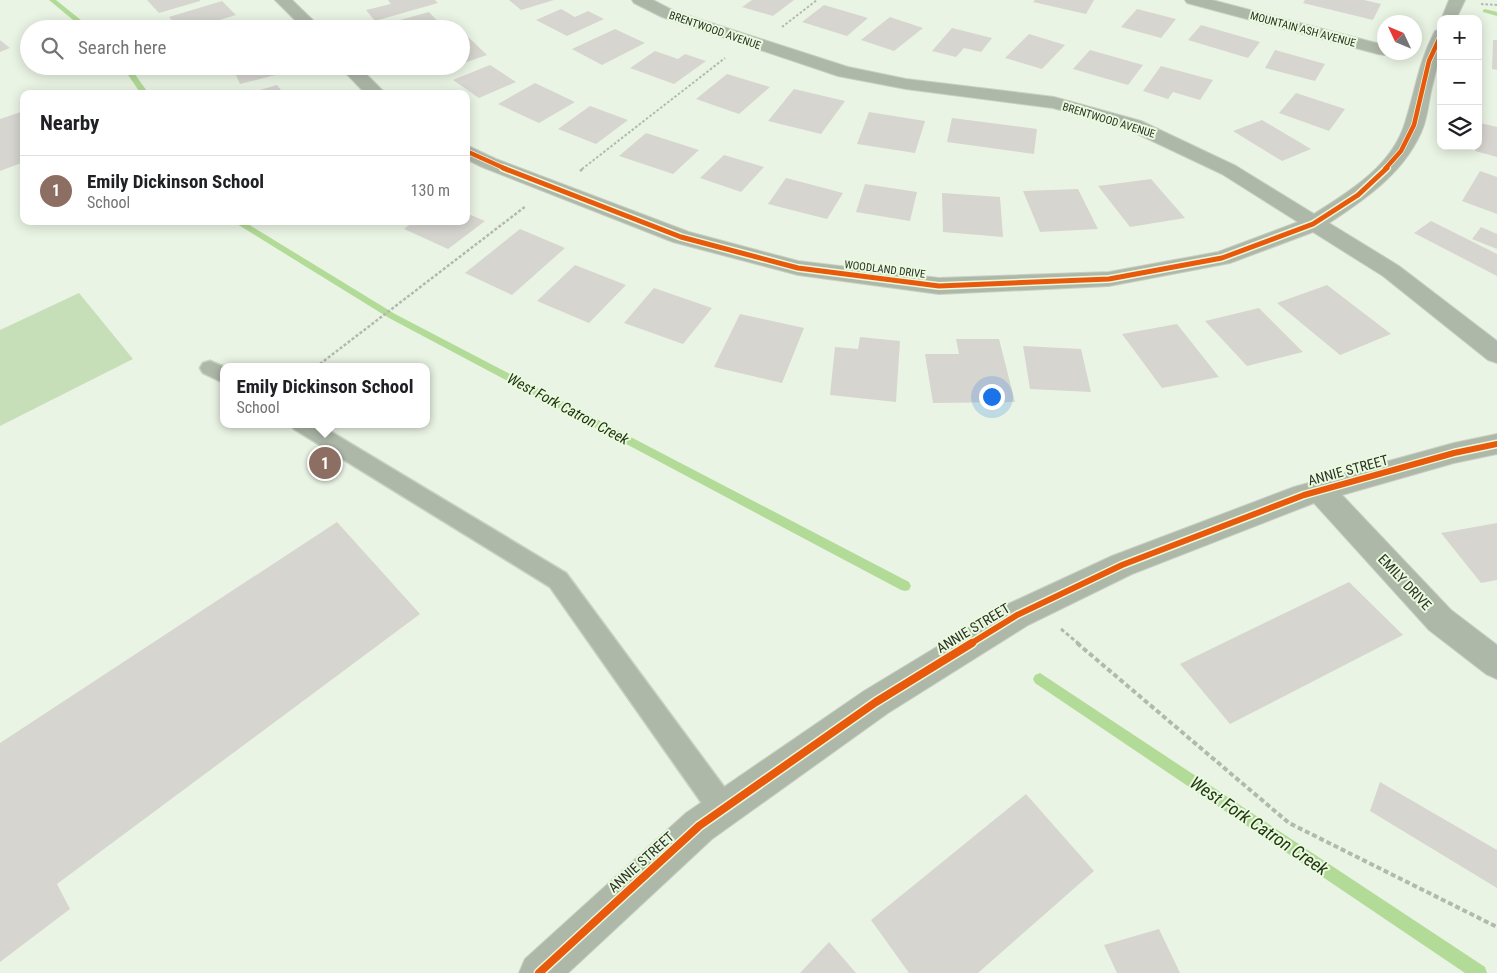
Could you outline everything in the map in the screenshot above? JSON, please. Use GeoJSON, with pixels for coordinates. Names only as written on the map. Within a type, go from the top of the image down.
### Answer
{"type":"FeatureCollection","features":[{"type":"Feature","properties":{"kind":"street"},"geometry":{"type":"LineString","coordinates":[[283,0],[304,20]]}},
{"type":"Feature","properties":{"kind":"street","name":"BRENTWOOD AVENUE"},"geometry":{"type":"LineString","coordinates":[[640,0],[668,14],[844,72],[906,84],[1054,103],[1134,125],[1195,151],[1392,271],[1497,354]]}},
{"type":"Feature","properties":{"kind":"street","name":"MOUNTAIN ASH AVENUE"},"geometry":{"type":"LineString","coordinates":[[1193,0],[1377,48]]}},
{"type":"Feature","properties":{"kind":"street"},"geometry":{"type":"LineString","coordinates":[[1450,15],[1457,0]]}},
{"type":"Feature","properties":{"kind":"street","name":"WOODLAND DRIVE"},"geometry":{"type":"LineString","coordinates":[[1422,48],[1437,38]]}},
{"type":"Feature","properties":{"kind":"street","name":"WOODLAND DRIVE"},"geometry":{"type":"LineString","coordinates":[[470,153],[488,163],[681,237],[798,268],[939,286],[1109,279],[1222,258],[1313,224],[1358,195],[1380,176],[1401,151],[1414,124],[1410,60]]}},
{"type":"Feature","properties":{"kind":"street"},"geometry":{"type":"LineString","coordinates":[[357,75],[373,90]]}},
{"type":"Feature","properties":{"kind":"street","name":"ANNIE STREET"},"geometry":{"type":"LineString","coordinates":[[539,973],[692,833],[723,809],[876,702],[1017,615],[1122,565],[1304,495],[1321,492],[1454,452],[1497,444]]}},
{"type":"Feature","properties":{"kind":"street","name":"EMILY DRIVE"},"geometry":{"type":"LineString","coordinates":[[1321,492],[1440,620],[1497,664]]}},
{"type":"Feature","properties":{"kind":"lane"},"geometry":{"type":"LineString","coordinates":[[308,428],[558,580],[723,809]]}},
{"type":"Feature","properties":{"kind":"path"},"geometry":{"type":"LineString","coordinates":[[321,363],[550,187],[577,173],[747,41],[773,33],[817,0]]}},
{"type":"Feature","properties":{"kind":"path"},"geometry":{"type":"LineString","coordinates":[[1034,607],[1289,823],[1497,927]]}},
{"type":"Feature","properties":{"kind":"green space"},"geometry":{"type":"Polygon","coordinates":[[[79,293],[133,359],[0,426],[0,330],[79,293]]]}},
{"type":"Feature","properties":{"kind":"building"},"geometry":{"type":"Polygon","coordinates":[[[147,0],[200,0],[200,1],[159,13],[147,0]]]}},
{"type":"Feature","properties":{"kind":"building"},"geometry":{"type":"Polygon","coordinates":[[[388,0],[435,0],[438,3],[378,20],[374,20],[366,10],[391,4],[388,0]]]}},
{"type":"Feature","properties":{"kind":"building"},"geometry":{"type":"Polygon","coordinates":[[[509,0],[554,0],[521,10],[509,0]]]}},
{"type":"Feature","properties":{"kind":"building"},"geometry":{"type":"Polygon","coordinates":[[[752,0],[794,0],[773,16],[742,7],[752,0]]]}},
{"type":"Feature","properties":{"kind":"building"},"geometry":{"type":"Polygon","coordinates":[[[1035,0],[1094,0],[1086,14],[1033,2],[1035,0]]]}},
{"type":"Feature","properties":{"kind":"building"},"geometry":{"type":"Polygon","coordinates":[[[1305,0],[1364,0],[1381,4],[1373,20],[1303,3],[1305,0]]]}},
{"type":"Feature","properties":{"kind":"building"},"geometry":{"type":"Polygon","coordinates":[[[222,1],[236,15],[220,20],[172,20],[169,17],[222,1]]]}},
{"type":"Feature","properties":{"kind":"building"},"geometry":{"type":"Polygon","coordinates":[[[824,5],[868,18],[847,36],[802,22],[824,5]]]}},
{"type":"Feature","properties":{"kind":"building"},"geometry":{"type":"Polygon","coordinates":[[[561,9],[575,17],[588,11],[604,19],[567,36],[536,20],[561,9]]]}},
{"type":"Feature","properties":{"kind":"building"},"geometry":{"type":"Polygon","coordinates":[[[1137,9],[1176,19],[1161,38],[1121,27],[1137,9]]]}},
{"type":"Feature","properties":{"kind":"building"},"geometry":{"type":"Polygon","coordinates":[[[429,12],[437,20],[400,20],[429,12]]]}},
{"type":"Feature","properties":{"kind":"building"},"geometry":{"type":"Polygon","coordinates":[[[890,17],[923,28],[894,51],[861,40],[890,17]]]}},
{"type":"Feature","properties":{"kind":"building"},"geometry":{"type":"Polygon","coordinates":[[[1201,25],[1260,42],[1248,58],[1188,40],[1201,25]]]}},
{"type":"Feature","properties":{"kind":"building"},"geometry":{"type":"Polygon","coordinates":[[[952,28],[992,38],[981,52],[964,48],[956,57],[932,51],[952,28]]]}},
{"type":"Feature","properties":{"kind":"building"},"geometry":{"type":"Polygon","coordinates":[[[615,29],[645,43],[602,65],[572,49],[615,29]]]}},
{"type":"Feature","properties":{"kind":"building"},"geometry":{"type":"Polygon","coordinates":[[[1029,34],[1065,45],[1042,69],[1005,58],[1029,34]]]}},
{"type":"Feature","properties":{"kind":"building"},"geometry":{"type":"Polygon","coordinates":[[[470,39],[487,55],[470,61],[470,39]]]}},
{"type":"Feature","properties":{"kind":"building"},"geometry":{"type":"Polygon","coordinates":[[[0,40],[10,48],[0,52],[0,40]]]}},
{"type":"Feature","properties":{"kind":"building"},"geometry":{"type":"Polygon","coordinates":[[[1493,40],[1497,40],[1497,70],[1492,69],[1493,40]]]}},
{"type":"Feature","properties":{"kind":"building"},"geometry":{"type":"Polygon","coordinates":[[[1090,50],[1143,65],[1128,85],[1073,69],[1090,50]]]}},
{"type":"Feature","properties":{"kind":"building"},"geometry":{"type":"Polygon","coordinates":[[[1275,50],[1325,64],[1315,81],[1265,68],[1275,50]]]}},
{"type":"Feature","properties":{"kind":"building"},"geometry":{"type":"Polygon","coordinates":[[[655,51],[678,59],[685,54],[706,61],[674,84],[630,68],[655,51]]]}},
{"type":"Feature","properties":{"kind":"building"},"geometry":{"type":"Polygon","coordinates":[[[490,65],[516,82],[479,98],[453,80],[470,75],[470,73],[490,65]]]}},
{"type":"Feature","properties":{"kind":"building"},"geometry":{"type":"Polygon","coordinates":[[[1161,66],[1213,80],[1200,100],[1173,92],[1168,99],[1143,91],[1161,66]]]}},
{"type":"Feature","properties":{"kind":"building"},"geometry":{"type":"Polygon","coordinates":[[[727,74],[770,87],[739,114],[696,99],[727,74]]]}},
{"type":"Feature","properties":{"kind":"building"},"geometry":{"type":"Polygon","coordinates":[[[236,75],[275,75],[240,84],[236,75]]]}},
{"type":"Feature","properties":{"kind":"building"},"geometry":{"type":"Polygon","coordinates":[[[535,83],[575,102],[539,123],[498,104],[535,83]]]}},
{"type":"Feature","properties":{"kind":"building"},"geometry":{"type":"Polygon","coordinates":[[[277,85],[281,90],[260,90],[277,85]]]}},
{"type":"Feature","properties":{"kind":"building"},"geometry":{"type":"Polygon","coordinates":[[[794,89],[845,101],[821,134],[768,121],[794,89]]]}},
{"type":"Feature","properties":{"kind":"building"},"geometry":{"type":"Polygon","coordinates":[[[1296,93],[1345,109],[1329,131],[1279,113],[1296,93]]]}},
{"type":"Feature","properties":{"kind":"building"},"geometry":{"type":"Polygon","coordinates":[[[590,106],[628,120],[596,144],[558,129],[590,106]]]}},
{"type":"Feature","properties":{"kind":"building"},"geometry":{"type":"Polygon","coordinates":[[[20,112],[20,164],[0,171],[0,119],[20,112]]]}},
{"type":"Feature","properties":{"kind":"building"},"geometry":{"type":"Polygon","coordinates":[[[869,112],[925,121],[915,153],[857,144],[869,112]]]}},
{"type":"Feature","properties":{"kind":"building"},"geometry":{"type":"Polygon","coordinates":[[[952,118],[1037,129],[1034,154],[947,142],[952,118]]]}},
{"type":"Feature","properties":{"kind":"building"},"geometry":{"type":"Polygon","coordinates":[[[1262,120],[1311,149],[1282,161],[1233,131],[1262,120]]]}},
{"type":"Feature","properties":{"kind":"building"},"geometry":{"type":"Polygon","coordinates":[[[1482,123],[1497,127],[1497,157],[1475,151],[1482,150],[1482,123]]]}},
{"type":"Feature","properties":{"kind":"building"},"geometry":{"type":"Polygon","coordinates":[[[646,133],[699,150],[673,174],[619,156],[646,133]]]}},
{"type":"Feature","properties":{"kind":"building"},"geometry":{"type":"Polygon","coordinates":[[[724,155],[764,167],[741,192],[700,178],[724,155]]]}},
{"type":"Feature","properties":{"kind":"building"},"geometry":{"type":"Polygon","coordinates":[[[1480,171],[1497,177],[1497,214],[1462,201],[1480,171]]]}},
{"type":"Feature","properties":{"kind":"building"},"geometry":{"type":"Polygon","coordinates":[[[786,178],[843,193],[827,219],[768,204],[786,178]]]}},
{"type":"Feature","properties":{"kind":"building"},"geometry":{"type":"Polygon","coordinates":[[[1151,179],[1185,218],[1130,227],[1098,186],[1151,179]]]}},
{"type":"Feature","properties":{"kind":"building"},"geometry":{"type":"Polygon","coordinates":[[[865,184],[917,192],[910,221],[856,212],[865,184]]]}},
{"type":"Feature","properties":{"kind":"building"},"geometry":{"type":"Polygon","coordinates":[[[1078,189],[1098,229],[1040,232],[1023,191],[1078,189]]]}},
{"type":"Feature","properties":{"kind":"building"},"geometry":{"type":"Polygon","coordinates":[[[942,193],[1000,197],[1003,237],[943,232],[942,193]]]}},
{"type":"Feature","properties":{"kind":"building"},"geometry":{"type":"Polygon","coordinates":[[[470,215],[485,221],[448,249],[404,229],[409,225],[470,225],[470,215]]]}},
{"type":"Feature","properties":{"kind":"building"},"geometry":{"type":"Polygon","coordinates":[[[1431,221],[1497,254],[1497,276],[1414,233],[1431,221]]]}},
{"type":"Feature","properties":{"kind":"building"},"geometry":{"type":"Polygon","coordinates":[[[1481,227],[1497,234],[1497,249],[1472,239],[1481,227]]]}},
{"type":"Feature","properties":{"kind":"building"},"geometry":{"type":"Polygon","coordinates":[[[520,229],[565,248],[512,295],[465,273],[520,229]]]}},
{"type":"Feature","properties":{"kind":"building"},"geometry":{"type":"Polygon","coordinates":[[[575,265],[626,285],[589,323],[537,301],[575,265]]]}},
{"type":"Feature","properties":{"kind":"building"},"geometry":{"type":"Polygon","coordinates":[[[1327,285],[1391,334],[1340,355],[1277,303],[1327,285]]]}},
{"type":"Feature","properties":{"kind":"building"},"geometry":{"type":"Polygon","coordinates":[[[654,288],[712,308],[683,344],[624,323],[654,288]]]}},
{"type":"Feature","properties":{"kind":"building"},"geometry":{"type":"Polygon","coordinates":[[[1259,308],[1303,352],[1247,366],[1205,321],[1259,308]]]}},
{"type":"Feature","properties":{"kind":"building"},"geometry":{"type":"Polygon","coordinates":[[[740,314],[804,328],[782,383],[714,367],[740,314]]]}},
{"type":"Feature","properties":{"kind":"building"},"geometry":{"type":"Polygon","coordinates":[[[1177,324],[1219,377],[1162,388],[1122,334],[1177,324]]]}},
{"type":"Feature","properties":{"kind":"building"},"geometry":{"type":"Polygon","coordinates":[[[860,337],[900,341],[896,402],[830,395],[835,347],[858,349],[860,337]]]}},
{"type":"Feature","properties":{"kind":"building"},"geometry":{"type":"Polygon","coordinates":[[[956,339],[999,339],[1015,402],[933,403],[925,354],[959,354],[956,339]]]}},
{"type":"Feature","properties":{"kind":"building"},"geometry":{"type":"Polygon","coordinates":[[[1023,346],[1081,349],[1091,392],[1030,389],[1023,346]]]}},
{"type":"Feature","properties":{"kind":"building"},"geometry":{"type":"Polygon","coordinates":[[[337,522],[420,614],[57,884],[70,909],[0,962],[0,743],[337,522]]]}},
{"type":"Feature","properties":{"kind":"building"},"geometry":{"type":"Polygon","coordinates":[[[1497,523],[1497,580],[1481,583],[1441,533],[1497,523]]]}},
{"type":"Feature","properties":{"kind":"building"},"geometry":{"type":"Polygon","coordinates":[[[1349,582],[1403,635],[1230,724],[1180,664],[1349,582]]]}},
{"type":"Feature","properties":{"kind":"building"},"geometry":{"type":"Polygon","coordinates":[[[1380,782],[1497,850],[1497,888],[1370,811],[1380,782]]]}},
{"type":"Feature","properties":{"kind":"building"},"geometry":{"type":"Polygon","coordinates":[[[1026,794],[1094,871],[978,973],[909,973],[871,920],[1026,794]]]}},
{"type":"Feature","properties":{"kind":"building"},"geometry":{"type":"Polygon","coordinates":[[[1159,929],[1180,973],[1117,973],[1104,945],[1159,929]]]}},
{"type":"Feature","properties":{"kind":"building"},"geometry":{"type":"Polygon","coordinates":[[[829,942],[856,973],[800,973],[829,942]]]}},
{"type":"Feature","properties":{"kind":"waterway","name":"West Fork Catron Creek"},"geometry":{"type":"LineString","coordinates":[[52,0],[78,20]]}},
{"type":"Feature","properties":{"kind":"waterway"},"geometry":{"type":"LineString","coordinates":[[1485,11],[1497,14]]}},
{"type":"Feature","properties":{"kind":"waterway","name":"West Fork Catron Creek"},"geometry":{"type":"LineString","coordinates":[[131,75],[142,90]]}},
{"type":"Feature","properties":{"kind":"waterway","name":"West Fork Catron Creek"},"geometry":{"type":"LineString","coordinates":[[243,225],[392,316],[905,586]]}},
{"type":"Feature","properties":{"kind":"waterway","name":"West Fork Catron Creek"},"geometry":{"type":"LineString","coordinates":[[1040,679],[1479,973]]}},
{"type":"Feature","properties":{"kind":"cycle path"},"geometry":{"type":"LineString","coordinates":[[470,153],[489,163],[681,237],[798,268],[939,286],[1109,279],[1222,258],[1313,224],[1358,195],[1380,176],[1401,151],[1414,125],[1429,61],[1437,44]]}},
{"type":"Feature","properties":{"kind":"cycle path"},"geometry":{"type":"LineString","coordinates":[[539,973],[699,826],[876,702],[1017,615],[1122,565],[1304,495],[1454,453],[1497,444]]}},
{"type":"Feature","properties":{"kind":"place","name":"Emily Dickinson School"},"geometry":{"type":"Point","coordinates":[325,463]}}]}
